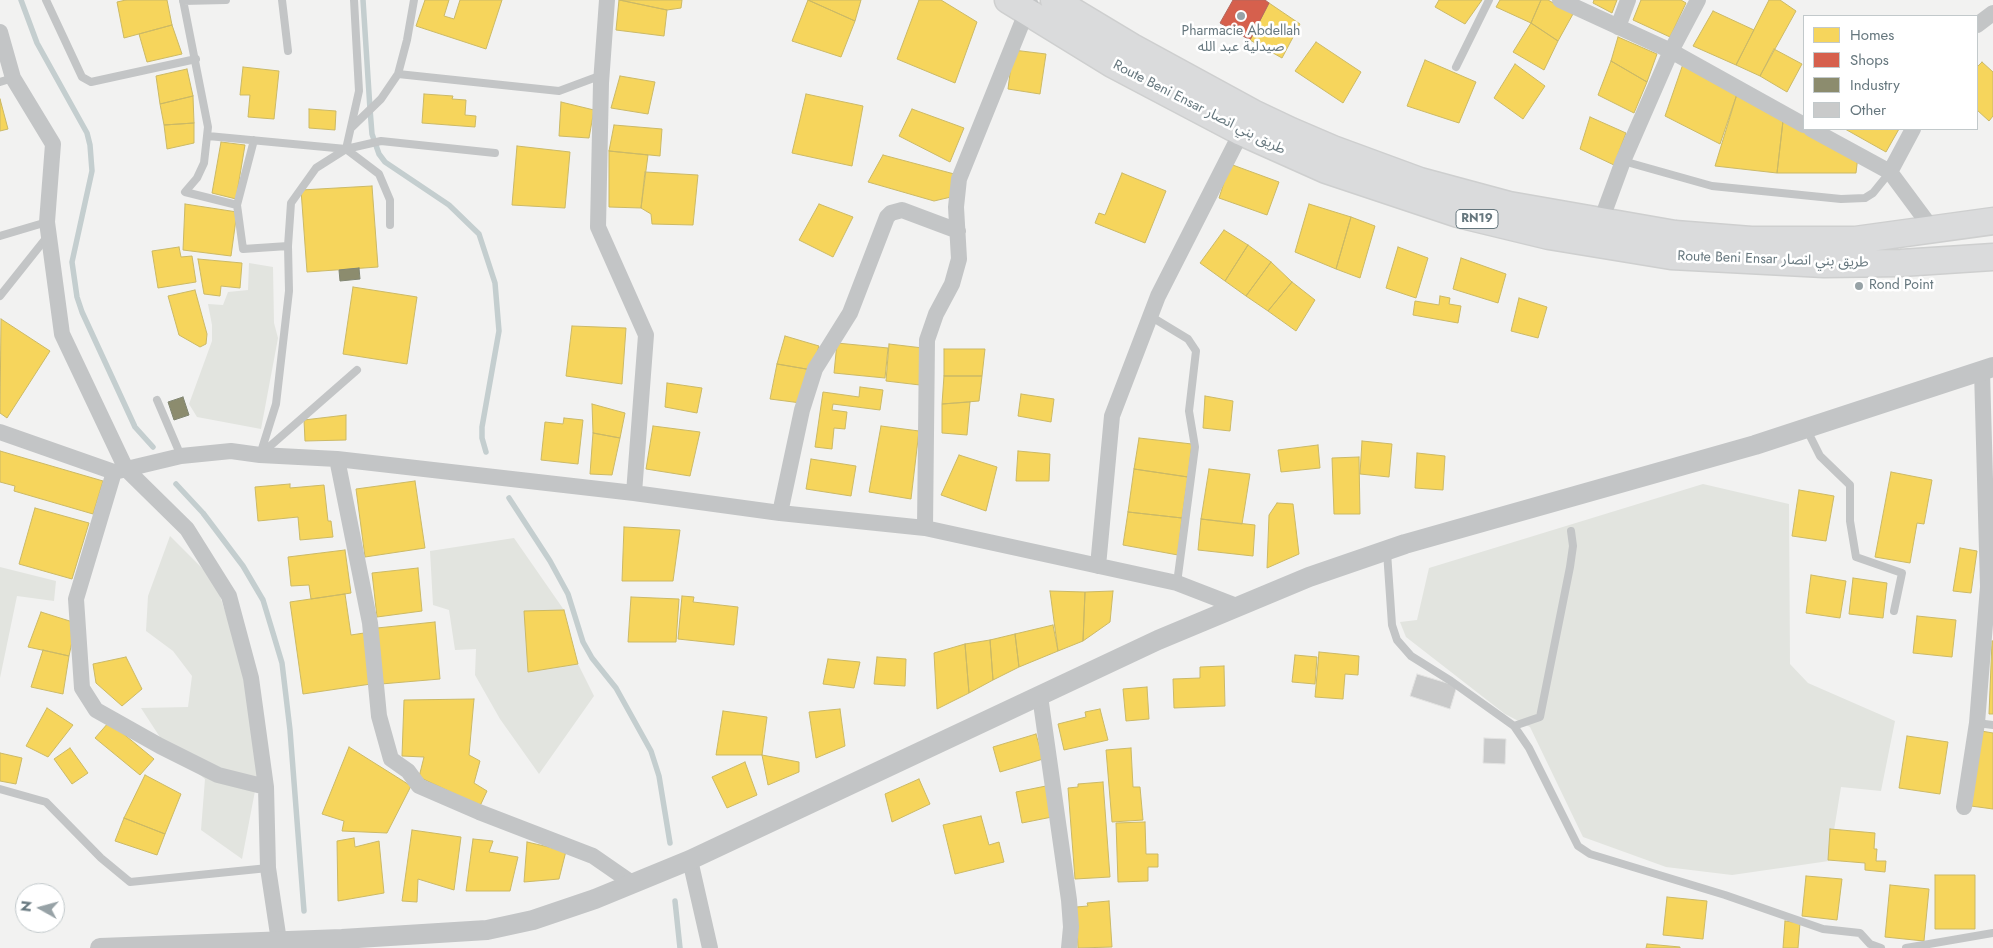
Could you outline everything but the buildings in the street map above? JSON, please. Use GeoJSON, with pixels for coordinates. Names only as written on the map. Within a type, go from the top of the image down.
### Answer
{"type":"FeatureCollection","features":[{"type":"Feature","properties":{"kind":"highway","name":"Route Beni Ensar طريق بني انصار"},"geometry":{"type":"LineString","coordinates":[[1054,0],[1132,47],[1247,123],[1326,170],[1414,201],[1503,226],[1597,233],[1675,234],[1751,240],[1828,241],[1933,230],[1993,221]]}},
{"type":"Feature","properties":{"kind":"highway","name":"Route Beni Ensar طريق بني انصار"},"geometry":{"type":"LineString","coordinates":[[1022,4],[1112,64],[1247,123]]}},
{"type":"Feature","properties":{"kind":"highway","name":"Route Beni Ensar طريق بني انصار"},"geometry":{"type":"LineString","coordinates":[[1597,233],[1671,256],[1776,263],[1900,263],[1993,257]]}},
{"type":"Feature","properties":{"kind":"street"},"geometry":{"type":"LineString","coordinates":[[607,0],[602,75],[598,227],[646,335],[634,493]]}},
{"type":"Feature","properties":{"kind":"street"},"geometry":{"type":"LineString","coordinates":[[1560,0],[1671,51],[1803,124]]}},
{"type":"Feature","properties":{"kind":"street"},"geometry":{"type":"LineString","coordinates":[[1618,27],[1628,0]]}},
{"type":"Feature","properties":{"kind":"street"},"geometry":{"type":"LineString","coordinates":[[1597,233],[1623,161],[1671,51],[1698,0]]}},
{"type":"Feature","properties":{"kind":"street"},"geometry":{"type":"LineString","coordinates":[[925,528],[927,340],[933,320],[956,274],[959,260],[956,193],[962,166],[1022,4]]}},
{"type":"Feature","properties":{"kind":"street"},"geometry":{"type":"LineString","coordinates":[[1978,24],[1993,13]]}},
{"type":"Feature","properties":{"kind":"street"},"geometry":{"type":"LineString","coordinates":[[0,32],[7,80],[54,144],[48,229],[62,334],[120,471],[76,599],[82,688],[96,710],[160,746],[218,775],[266,787]]}},
{"type":"Feature","properties":{"kind":"street"},"geometry":{"type":"LineString","coordinates":[[1098,566],[1112,416],[1158,296],[1247,123]]}},
{"type":"Feature","properties":{"kind":"street"},"geometry":{"type":"LineString","coordinates":[[1813,130],[1890,172],[1933,230]]}},
{"type":"Feature","properties":{"kind":"street"},"geometry":{"type":"LineString","coordinates":[[1890,172],[1912,130]]}},
{"type":"Feature","properties":{"kind":"street"},"geometry":{"type":"LineString","coordinates":[[780,513],[802,410],[815,369],[850,313],[887,217],[896,211],[902,210],[958,230]]}},
{"type":"Feature","properties":{"kind":"street"},"geometry":{"type":"LineString","coordinates":[[100,948],[487,930],[533,920],[632,884],[690,860],[1158,640],[1308,577],[1386,550],[1755,445],[1987,369],[1990,587],[1985,724],[1964,807]]}},
{"type":"Feature","properties":{"kind":"street"},"geometry":{"type":"LineString","coordinates":[[0,432],[120,471],[187,529],[229,596],[251,678],[266,787],[268,868],[279,941]]}},
{"type":"Feature","properties":{"kind":"street"},"geometry":{"type":"LineString","coordinates":[[120,471],[181,456],[231,451],[260,455],[337,459],[634,493],[780,513],[925,528],[1177,584],[1239,607]]}},
{"type":"Feature","properties":{"kind":"street"},"geometry":{"type":"LineString","coordinates":[[337,459],[370,623],[379,716],[391,759],[408,772],[420,786],[479,812],[593,856],[632,884]]}},
{"type":"Feature","properties":{"kind":"street"},"geometry":{"type":"LineString","coordinates":[[1040,696],[1069,900],[1071,927],[1069,948]]}},
{"type":"Feature","properties":{"kind":"street"},"geometry":{"type":"LineString","coordinates":[[690,860],[710,948]]}},
{"type":"Feature","properties":{"kind":"lane"},"geometry":{"type":"LineString","coordinates":[[46,0],[82,77],[91,82],[196,59]]}},
{"type":"Feature","properties":{"kind":"lane"},"geometry":{"type":"LineString","coordinates":[[226,0],[183,1],[208,127],[204,163],[197,178],[185,192],[237,206]]}},
{"type":"Feature","properties":{"kind":"lane"},"geometry":{"type":"LineString","coordinates":[[282,0],[288,51]]}},
{"type":"Feature","properties":{"kind":"lane"},"geometry":{"type":"LineString","coordinates":[[260,455],[276,404],[290,291],[288,246],[290,203],[316,168],[346,149],[352,127],[359,91],[354,0]]}},
{"type":"Feature","properties":{"kind":"lane"},"geometry":{"type":"LineString","coordinates":[[352,127],[381,99],[398,74],[407,40],[414,0]]}},
{"type":"Feature","properties":{"kind":"lane"},"geometry":{"type":"LineString","coordinates":[[1456,67],[1489,0]]}},
{"type":"Feature","properties":{"kind":"lane"},"geometry":{"type":"LineString","coordinates":[[398,74],[559,90],[602,75]]}},
{"type":"Feature","properties":{"kind":"lane"},"geometry":{"type":"LineString","coordinates":[[208,136],[346,149],[381,142],[495,153]]}},
{"type":"Feature","properties":{"kind":"lane"},"geometry":{"type":"LineString","coordinates":[[254,140],[237,206],[243,249],[288,246]]}},
{"type":"Feature","properties":{"kind":"lane"},"geometry":{"type":"LineString","coordinates":[[346,149],[379,174],[390,200],[390,224]]}},
{"type":"Feature","properties":{"kind":"lane"},"geometry":{"type":"LineString","coordinates":[[1623,161],[1712,186],[1841,199],[1864,198],[1873,193],[1890,172]]}},
{"type":"Feature","properties":{"kind":"lane"},"geometry":{"type":"LineString","coordinates":[[0,236],[48,229]]}},
{"type":"Feature","properties":{"kind":"lane"},"geometry":{"type":"LineString","coordinates":[[0,296],[48,229]]}},
{"type":"Feature","properties":{"kind":"lane"},"geometry":{"type":"LineString","coordinates":[[1150,316],[1188,339],[1196,351],[1189,411],[1195,447],[1177,584]]}},
{"type":"Feature","properties":{"kind":"lane"},"geometry":{"type":"LineString","coordinates":[[260,455],[298,419],[357,370]]}},
{"type":"Feature","properties":{"kind":"lane"},"geometry":{"type":"LineString","coordinates":[[157,400],[181,456]]}},
{"type":"Feature","properties":{"kind":"lane"},"geometry":{"type":"LineString","coordinates":[[1806,428],[1820,456],[1850,485],[1850,521],[1856,557],[1902,574],[1894,611]]}},
{"type":"Feature","properties":{"kind":"lane"},"geometry":{"type":"LineString","coordinates":[[1514,726],[1540,717],[1570,567],[1573,546],[1571,531]]}},
{"type":"Feature","properties":{"kind":"lane"},"geometry":{"type":"LineString","coordinates":[[1386,550],[1392,625],[1398,640],[1411,656],[1451,681],[1514,726],[1529,748],[1578,846],[1590,854],[1725,895],[1823,929],[1860,933],[1870,944],[1881,948]]}},
{"type":"Feature","properties":{"kind":"lane"},"geometry":{"type":"LineString","coordinates":[[0,789],[46,802],[101,858],[130,882],[268,868]]}},
{"type":"Feature","properties":{"kind":"lane"},"geometry":{"type":"LineString","coordinates":[[1906,948],[1993,933]]}},
{"type":"Feature","properties":{"kind":"shaded area"},"geometry":{"type":"Polygon","coordinates":[[[249,263],[273,267],[274,323],[278,338],[261,429],[197,417],[189,404],[212,341],[212,325],[208,304],[223,305],[228,292],[248,290],[249,263]]]}},
{"type":"Feature","properties":{"kind":"shaded area"},"geometry":{"type":"Polygon","coordinates":[[[1703,484],[1789,504],[1790,664],[1808,683],[1895,721],[1881,791],[1841,787],[1829,861],[1732,875],[1666,867],[1583,837],[1530,727],[1505,714],[1406,637],[1400,622],[1417,620],[1429,568],[1703,484]]]}},
{"type":"Feature","properties":{"kind":"shaded area"},"geometry":{"type":"Polygon","coordinates":[[[170,536],[215,581],[239,653],[266,754],[255,791],[242,859],[201,830],[205,779],[167,748],[141,708],[188,707],[192,676],[173,651],[146,631],[148,596],[170,536]]]}},
{"type":"Feature","properties":{"kind":"shaded area"},"geometry":{"type":"Polygon","coordinates":[[[514,538],[564,610],[529,671],[578,664],[594,696],[539,774],[500,719],[475,675],[476,649],[455,650],[449,610],[433,605],[430,551],[514,538]]]}},
{"type":"Feature","properties":{"kind":"shaded area"},"geometry":{"type":"Polygon","coordinates":[[[0,567],[56,581],[54,601],[17,596],[0,678],[0,567]]]}},
{"type":"Feature","properties":{"kind":"waterway"},"geometry":{"type":"LineString","coordinates":[[21,0],[37,43],[87,133],[90,145],[92,171],[72,262],[77,297],[82,312],[135,427],[153,447]]}},
{"type":"Feature","properties":{"kind":"waterway"},"geometry":{"type":"LineString","coordinates":[[363,0],[372,134],[379,154],[385,162],[449,205],[479,234],[495,283],[499,331],[482,427],[482,438],[486,452]]}},
{"type":"Feature","properties":{"kind":"waterway"},"geometry":{"type":"LineString","coordinates":[[176,484],[203,513],[243,566],[263,600],[282,663],[290,730],[304,911]]}},
{"type":"Feature","properties":{"kind":"waterway"},"geometry":{"type":"LineString","coordinates":[[509,498],[550,561],[568,594],[583,642],[592,658],[616,688],[651,751],[659,776],[670,843]]}},
{"type":"Feature","properties":{"kind":"waterway"},"geometry":{"type":"LineString","coordinates":[[675,901],[680,948]]}},
{"type":"Feature","properties":{"kind":"place","name":"Pharmacie Abdellah صيدلية عبد الله"},"geometry":{"type":"Point","coordinates":[1241,16]}},
{"type":"Feature","properties":{"kind":"place","name":"Rond Point"},"geometry":{"type":"Point","coordinates":[1859,286]}}]}
